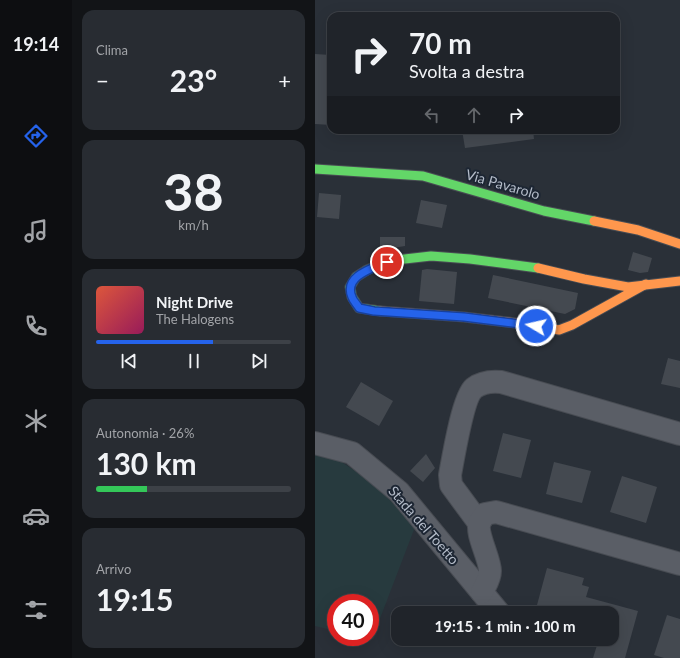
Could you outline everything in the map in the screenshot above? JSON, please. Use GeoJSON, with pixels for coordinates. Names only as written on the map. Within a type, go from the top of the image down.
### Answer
{"type":"FeatureCollection","features":[{"type":"Feature","properties":{"kind":"street","name":"Via Pavarolo"},"geometry":{"type":"LineString","coordinates":[[315,169],[423,176],[544,211],[638,230],[680,244]]}},
{"type":"Feature","properties":{"kind":"street"},"geometry":{"type":"LineString","coordinates":[[646,284],[572,325],[559,330],[464,317],[374,311],[359,308],[352,297],[351,286],[356,277],[367,270],[387,262],[431,256],[528,266],[585,279],[628,286],[680,280]]}},
{"type":"Feature","properties":{"kind":"street"},"geometry":{"type":"LineString","coordinates":[[482,592],[490,573],[480,537],[479,524],[451,485],[450,475],[466,403],[473,389],[481,384],[491,381],[501,382],[680,434]]}},
{"type":"Feature","properties":{"kind":"street","name":"Stada del Toetto"},"geometry":{"type":"LineString","coordinates":[[315,443],[352,453],[399,492],[493,606]]}},
{"type":"Feature","properties":{"kind":"street"},"geometry":{"type":"LineString","coordinates":[[479,524],[485,514],[496,512],[680,564]]}},
{"type":"Feature","properties":{"kind":"green space"},"geometry":{"type":"Polygon","coordinates":[[[315,454],[337,459],[375,484],[415,527],[379,621],[379,594],[327,594],[327,629],[315,626],[315,454]]]}},
{"type":"Feature","properties":{"kind":"building"},"geometry":{"type":"Polygon","coordinates":[[[315,54],[327,55],[327,125],[315,124],[315,54]]]}},
{"type":"Feature","properties":{"kind":"building"},"geometry":{"type":"Polygon","coordinates":[[[463,134],[533,134],[534,139],[465,148],[463,134]]]}},
{"type":"Feature","properties":{"kind":"building"},"geometry":{"type":"Polygon","coordinates":[[[319,193],[341,195],[339,219],[317,217],[319,193]]]}},
{"type":"Feature","properties":{"kind":"building"},"geometry":{"type":"Polygon","coordinates":[[[421,200],[447,205],[442,228],[416,223],[421,200]]]}},
{"type":"Feature","properties":{"kind":"building"},"geometry":{"type":"Polygon","coordinates":[[[380,237],[405,237],[405,246],[380,250],[380,237]]]}},
{"type":"Feature","properties":{"kind":"building"},"geometry":{"type":"Polygon","coordinates":[[[633,252],[652,258],[648,272],[640,273],[628,270],[633,252]]]}},
{"type":"Feature","properties":{"kind":"building"},"geometry":{"type":"Polygon","coordinates":[[[427,269],[457,272],[454,304],[419,301],[422,270],[427,269]]]}},
{"type":"Feature","properties":{"kind":"building"},"geometry":{"type":"Polygon","coordinates":[[[493,275],[578,293],[575,309],[565,314],[488,298],[493,275]]]}},
{"type":"Feature","properties":{"kind":"building"},"geometry":{"type":"Polygon","coordinates":[[[668,358],[680,361],[680,388],[661,384],[668,358]]]}},
{"type":"Feature","properties":{"kind":"building"},"geometry":{"type":"Polygon","coordinates":[[[361,382],[393,401],[379,426],[346,407],[361,382]]]}},
{"type":"Feature","properties":{"kind":"building"},"geometry":{"type":"Polygon","coordinates":[[[503,433],[531,440],[521,478],[493,471],[503,433]]]}},
{"type":"Feature","properties":{"kind":"building"},"geometry":{"type":"Polygon","coordinates":[[[426,454],[435,468],[423,482],[410,471],[426,454]]]}},
{"type":"Feature","properties":{"kind":"building"},"geometry":{"type":"Polygon","coordinates":[[[554,462],[591,471],[582,503],[546,494],[554,462]]]}},
{"type":"Feature","properties":{"kind":"building"},"geometry":{"type":"Polygon","coordinates":[[[622,476],[657,487],[646,523],[610,512],[622,476]]]}},
{"type":"Feature","properties":{"kind":"building"},"geometry":{"type":"Polygon","coordinates":[[[547,568],[584,578],[582,585],[589,587],[586,597],[638,611],[625,658],[593,658],[597,646],[619,646],[619,606],[537,605],[547,568]]]}},
{"type":"Feature","properties":{"kind":"building"},"geometry":{"type":"Polygon","coordinates":[[[667,615],[680,619],[680,658],[664,658],[654,655],[667,615]]]}},
{"type":"Feature","properties":{"kind":"traffic: fast"},"geometry":{"type":"LineString","coordinates":[[315,169],[423,176],[544,211],[594,221]]}},
{"type":"Feature","properties":{"kind":"traffic: fast"},"geometry":{"type":"LineString","coordinates":[[380,311],[359,308],[352,297],[350,287],[356,277],[387,261],[431,256],[470,259],[538,268]]}},
{"type":"Feature","properties":{"kind":"traffic: slow"},"geometry":{"type":"LineString","coordinates":[[594,221],[638,230],[680,244]]}},
{"type":"Feature","properties":{"kind":"traffic: slow"},"geometry":{"type":"LineString","coordinates":[[538,268],[584,279],[628,287],[680,281]]}},
{"type":"Feature","properties":{"kind":"traffic: slow"},"geometry":{"type":"LineString","coordinates":[[380,311],[464,317],[559,330],[572,325],[646,284]]}},
{"type":"Feature","properties":{"kind":"route"},"geometry":{"type":"LineString","coordinates":[[387,262],[367,270],[356,277],[351,286],[352,297],[359,308],[374,311],[464,317],[536,326]]}}]}
